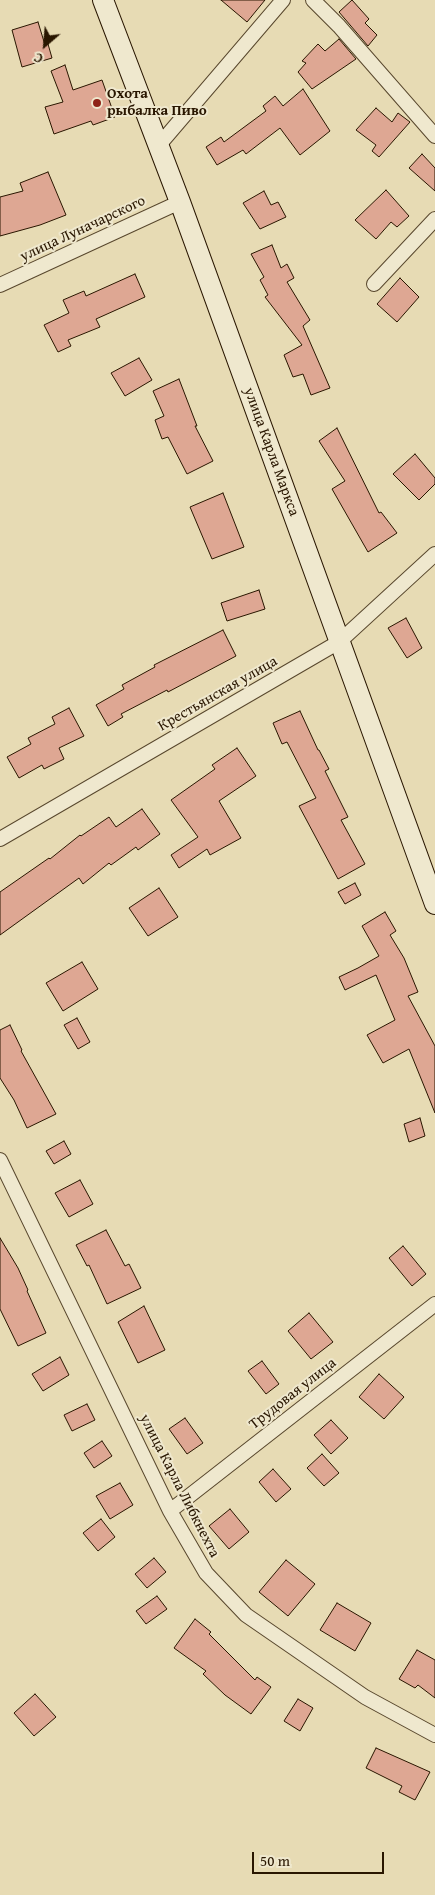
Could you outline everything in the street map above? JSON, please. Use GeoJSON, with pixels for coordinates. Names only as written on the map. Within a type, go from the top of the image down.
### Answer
{"type":"FeatureCollection","features":[{"type":"Feature","properties":{"kind":"main road","name":"улица Карла Маркса"},"geometry":{"type":"LineString","coordinates":[[103,0],[180,202],[435,904]]}},
{"type":"Feature","properties":{"kind":"street"},"geometry":{"type":"LineString","coordinates":[[158,145],[282,0]]}},
{"type":"Feature","properties":{"kind":"street"},"geometry":{"type":"LineString","coordinates":[[313,0],[339,26],[435,136]]}},
{"type":"Feature","properties":{"kind":"street","name":"улица Луначарского"},"geometry":{"type":"LineString","coordinates":[[0,285],[180,202]]}},
{"type":"Feature","properties":{"kind":"street"},"geometry":{"type":"LineString","coordinates":[[374,284],[435,219]]}},
{"type":"Feature","properties":{"kind":"street","name":"Крестьянская улица"},"geometry":{"type":"LineString","coordinates":[[0,839],[339,642],[435,554]]}},
{"type":"Feature","properties":{"kind":"street","name":"улица Карла Либкнехта"},"geometry":{"type":"LineString","coordinates":[[0,1160],[170,1510],[206,1573],[246,1615],[365,1697],[435,1735]]}},
{"type":"Feature","properties":{"kind":"street","name":"Трудовая улица"},"geometry":{"type":"LineString","coordinates":[[170,1510],[435,1304]]}},
{"type":"Feature","properties":{"kind":"building"},"geometry":{"type":"Polygon","coordinates":[[[221,0],[265,0],[247,22],[221,0]]]}},
{"type":"Feature","properties":{"kind":"building"},"geometry":{"type":"Polygon","coordinates":[[[352,0],[369,19],[365,23],[377,35],[368,46],[339,12],[352,0]]]}},
{"type":"Feature","properties":{"kind":"building"},"geometry":{"type":"Polygon","coordinates":[[[38,22],[45,45],[48,44],[52,58],[22,67],[12,30],[38,22]]]}},
{"type":"Feature","properties":{"kind":"building"},"geometry":{"type":"Polygon","coordinates":[[[339,39],[356,59],[312,89],[298,72],[306,63],[302,61],[318,44],[325,51],[339,39]]]}},
{"type":"Feature","properties":{"kind":"building"},"geometry":{"type":"Polygon","coordinates":[[[65,65],[73,90],[102,80],[115,117],[93,125],[91,121],[54,134],[45,107],[63,102],[51,71],[65,65]]]}},
{"type":"Feature","properties":{"kind":"building"},"geometry":{"type":"Polygon","coordinates":[[[303,89],[330,131],[300,155],[280,128],[246,154],[243,150],[217,165],[206,147],[221,137],[224,142],[266,111],[263,106],[275,96],[283,106],[303,89]]]}},
{"type":"Feature","properties":{"kind":"building"},"geometry":{"type":"Polygon","coordinates":[[[376,108],[392,122],[398,113],[410,122],[379,157],[372,151],[376,145],[356,130],[376,108]]]}},
{"type":"Feature","properties":{"kind":"building"},"geometry":{"type":"Polygon","coordinates":[[[422,154],[435,168],[435,191],[409,168],[422,154]]]}},
{"type":"Feature","properties":{"kind":"building"},"geometry":{"type":"Polygon","coordinates":[[[48,172],[66,215],[40,225],[0,236],[0,197],[23,191],[20,183],[48,172]]]}},
{"type":"Feature","properties":{"kind":"building"},"geometry":{"type":"Polygon","coordinates":[[[386,190],[409,216],[397,227],[391,222],[376,239],[355,220],[386,190]]]}},
{"type":"Feature","properties":{"kind":"building"},"geometry":{"type":"Polygon","coordinates":[[[264,191],[271,205],[278,202],[286,217],[260,229],[243,203],[264,191]]]}},
{"type":"Feature","properties":{"kind":"building"},"geometry":{"type":"Polygon","coordinates":[[[272,245],[281,268],[287,264],[294,278],[287,282],[310,320],[303,326],[330,388],[311,395],[303,374],[293,377],[284,355],[302,345],[265,297],[268,295],[260,280],[264,277],[251,254],[272,245]]]}},
{"type":"Feature","properties":{"kind":"building"},"geometry":{"type":"Polygon","coordinates":[[[135,274],[145,297],[96,319],[100,327],[68,340],[71,346],[58,352],[44,325],[69,313],[63,300],[84,291],[86,296],[135,274]]]}},
{"type":"Feature","properties":{"kind":"building"},"geometry":{"type":"Polygon","coordinates":[[[400,278],[419,297],[397,322],[377,304],[400,278]]]}},
{"type":"Feature","properties":{"kind":"building"},"geometry":{"type":"Polygon","coordinates":[[[139,358],[152,380],[125,396],[111,373],[139,358]]]}},
{"type":"Feature","properties":{"kind":"building"},"geometry":{"type":"Polygon","coordinates":[[[179,379],[197,426],[195,426],[213,461],[187,474],[168,437],[162,439],[155,420],[164,416],[153,391],[179,379]]]}},
{"type":"Feature","properties":{"kind":"building"},"geometry":{"type":"Polygon","coordinates":[[[337,428],[379,513],[381,512],[397,533],[368,552],[332,489],[345,481],[319,441],[337,428]]]}},
{"type":"Feature","properties":{"kind":"building"},"geometry":{"type":"Polygon","coordinates":[[[415,454],[435,478],[435,484],[419,500],[393,474],[415,454]]]}},
{"type":"Feature","properties":{"kind":"building"},"geometry":{"type":"Polygon","coordinates":[[[223,493],[244,547],[212,559],[190,507],[223,493]]]}},
{"type":"Feature","properties":{"kind":"building"},"geometry":{"type":"Polygon","coordinates":[[[259,590],[265,609],[227,621],[221,603],[259,590]]]}},
{"type":"Feature","properties":{"kind":"building"},"geometry":{"type":"Polygon","coordinates":[[[406,618],[422,648],[407,658],[388,628],[406,618]]]}},
{"type":"Feature","properties":{"kind":"building"},"geometry":{"type":"Polygon","coordinates":[[[223,630],[236,656],[168,692],[167,690],[121,714],[123,717],[108,726],[96,705],[124,689],[122,685],[155,667],[154,665],[223,630]]]}},
{"type":"Feature","properties":{"kind":"building"},"geometry":{"type":"Polygon","coordinates":[[[69,708],[84,736],[59,748],[64,759],[44,769],[42,765],[19,778],[7,757],[31,744],[28,738],[55,724],[52,717],[69,708]]]}},
{"type":"Feature","properties":{"kind":"building"},"geometry":{"type":"Polygon","coordinates":[[[300,711],[329,769],[325,771],[348,817],[341,820],[365,864],[338,879],[299,806],[316,798],[287,742],[282,744],[273,723],[300,711]]]}},
{"type":"Feature","properties":{"kind":"building"},"geometry":{"type":"Polygon","coordinates":[[[237,748],[256,776],[219,801],[241,838],[210,855],[207,849],[179,868],[171,855],[198,837],[171,800],[215,769],[212,765],[237,748]]]}},
{"type":"Feature","properties":{"kind":"building"},"geometry":{"type":"Polygon","coordinates":[[[142,809],[160,834],[138,850],[136,847],[111,865],[109,863],[83,884],[79,878],[0,935],[0,892],[50,859],[80,835],[109,817],[116,827],[142,809]]]}},
{"type":"Feature","properties":{"kind":"building"},"geometry":{"type":"Polygon","coordinates":[[[355,883],[361,895],[345,904],[338,892],[355,883]]]}},
{"type":"Feature","properties":{"kind":"building"},"geometry":{"type":"Polygon","coordinates":[[[159,888],[178,917],[148,936],[129,908],[159,888]]]}},
{"type":"Feature","properties":{"kind":"building"},"geometry":{"type":"Polygon","coordinates":[[[385,912],[396,931],[390,935],[404,958],[418,992],[408,996],[435,1046],[435,1113],[409,1049],[383,1063],[367,1035],[395,1020],[376,975],[345,990],[339,977],[379,956],[362,926],[385,912]]]}},
{"type":"Feature","properties":{"kind":"building"},"geometry":{"type":"Polygon","coordinates":[[[82,962],[98,989],[63,1011],[46,983],[82,962]]]}},
{"type":"Feature","properties":{"kind":"building"},"geometry":{"type":"Polygon","coordinates":[[[77,1018],[90,1042],[78,1049],[64,1025],[77,1018]]]}},
{"type":"Feature","properties":{"kind":"building"},"geometry":{"type":"Polygon","coordinates":[[[10,1025],[21,1051],[56,1114],[27,1128],[14,1100],[0,1078],[0,1030],[10,1025]]]}},
{"type":"Feature","properties":{"kind":"building"},"geometry":{"type":"Polygon","coordinates":[[[420,1118],[425,1136],[409,1142],[404,1124],[420,1118]]]}},
{"type":"Feature","properties":{"kind":"building"},"geometry":{"type":"Polygon","coordinates":[[[64,1141],[71,1154],[54,1164],[46,1151],[64,1141]]]}},
{"type":"Feature","properties":{"kind":"building"},"geometry":{"type":"Polygon","coordinates":[[[80,1180],[93,1204],[69,1217],[55,1193],[80,1180]]]}},
{"type":"Feature","properties":{"kind":"building"},"geometry":{"type":"Polygon","coordinates":[[[106,1230],[125,1266],[129,1264],[141,1288],[107,1304],[89,1265],[87,1266],[76,1245],[106,1230]]]}},
{"type":"Feature","properties":{"kind":"building"},"geometry":{"type":"Polygon","coordinates":[[[0,1238],[18,1268],[46,1333],[18,1346],[0,1309],[0,1238]]]}},
{"type":"Feature","properties":{"kind":"building"},"geometry":{"type":"Polygon","coordinates":[[[403,1246],[426,1274],[412,1286],[389,1258],[403,1246]]]}},
{"type":"Feature","properties":{"kind":"building"},"geometry":{"type":"Polygon","coordinates":[[[144,1306],[165,1350],[138,1363],[118,1322],[144,1306]]]}},
{"type":"Feature","properties":{"kind":"building"},"geometry":{"type":"Polygon","coordinates":[[[309,1313],[333,1342],[311,1359],[288,1331],[309,1313]]]}},
{"type":"Feature","properties":{"kind":"building"},"geometry":{"type":"Polygon","coordinates":[[[60,1357],[69,1375],[43,1391],[32,1374],[60,1357]]]}},
{"type":"Feature","properties":{"kind":"building"},"geometry":{"type":"Polygon","coordinates":[[[262,1361],[279,1384],[266,1394],[248,1371],[262,1361]]]}},
{"type":"Feature","properties":{"kind":"building"},"geometry":{"type":"Polygon","coordinates":[[[379,1374],[404,1397],[384,1419],[359,1397],[379,1374]]]}},
{"type":"Feature","properties":{"kind":"building"},"geometry":{"type":"Polygon","coordinates":[[[87,1404],[95,1420],[72,1431],[64,1415],[87,1404]]]}},
{"type":"Feature","properties":{"kind":"building"},"geometry":{"type":"Polygon","coordinates":[[[185,1418],[203,1443],[187,1454],[169,1429],[185,1418]]]}},
{"type":"Feature","properties":{"kind":"building"},"geometry":{"type":"Polygon","coordinates":[[[331,1420],[348,1438],[331,1454],[314,1435],[331,1420]]]}},
{"type":"Feature","properties":{"kind":"building"},"geometry":{"type":"Polygon","coordinates":[[[102,1441],[112,1456],[94,1468],[84,1453],[102,1441]]]}},
{"type":"Feature","properties":{"kind":"building"},"geometry":{"type":"Polygon","coordinates":[[[322,1454],[339,1473],[324,1486],[307,1468],[322,1454]]]}},
{"type":"Feature","properties":{"kind":"building"},"geometry":{"type":"Polygon","coordinates":[[[273,1469],[291,1489],[276,1502],[259,1482],[273,1469]]]}},
{"type":"Feature","properties":{"kind":"building"},"geometry":{"type":"Polygon","coordinates":[[[120,1483],[133,1505],[110,1519],[96,1496],[120,1483]]]}},
{"type":"Feature","properties":{"kind":"building"},"geometry":{"type":"Polygon","coordinates":[[[230,1509],[249,1532],[229,1549],[209,1526],[230,1509]]]}},
{"type":"Feature","properties":{"kind":"building"},"geometry":{"type":"Polygon","coordinates":[[[101,1519],[115,1537],[98,1551],[83,1533],[101,1519]]]}},
{"type":"Feature","properties":{"kind":"building"},"geometry":{"type":"Polygon","coordinates":[[[154,1558],[166,1572],[147,1588],[135,1574],[154,1558]]]}},
{"type":"Feature","properties":{"kind":"building"},"geometry":{"type":"Polygon","coordinates":[[[286,1560],[315,1584],[288,1616],[259,1592],[286,1560]]]}},
{"type":"Feature","properties":{"kind":"building"},"geometry":{"type":"Polygon","coordinates":[[[157,1596],[167,1609],[146,1624],[136,1611],[157,1596]]]}},
{"type":"Feature","properties":{"kind":"building"},"geometry":{"type":"Polygon","coordinates":[[[337,1603],[371,1623],[355,1651],[320,1630],[337,1603]]]}},
{"type":"Feature","properties":{"kind":"building"},"geometry":{"type":"Polygon","coordinates":[[[195,1619],[211,1632],[209,1634],[255,1680],[257,1677],[271,1687],[251,1714],[225,1695],[203,1674],[206,1671],[174,1648],[195,1619]]]}},
{"type":"Feature","properties":{"kind":"building"},"geometry":{"type":"Polygon","coordinates":[[[417,1650],[435,1660],[435,1698],[418,1685],[415,1688],[399,1679],[417,1650]]]}},
{"type":"Feature","properties":{"kind":"building"},"geometry":{"type":"Polygon","coordinates":[[[35,1694],[56,1717],[34,1736],[14,1713],[35,1694]]]}},
{"type":"Feature","properties":{"kind":"building"},"geometry":{"type":"Polygon","coordinates":[[[298,1699],[313,1708],[300,1731],[284,1721],[298,1699]]]}},
{"type":"Feature","properties":{"kind":"building"},"geometry":{"type":"Polygon","coordinates":[[[376,1748],[430,1772],[415,1800],[399,1792],[402,1786],[366,1768],[376,1748]]]}},
{"type":"Feature","properties":{"kind":"place","name":"Охота рыбалка Пиво"},"geometry":{"type":"Point","coordinates":[97,103]}}]}
